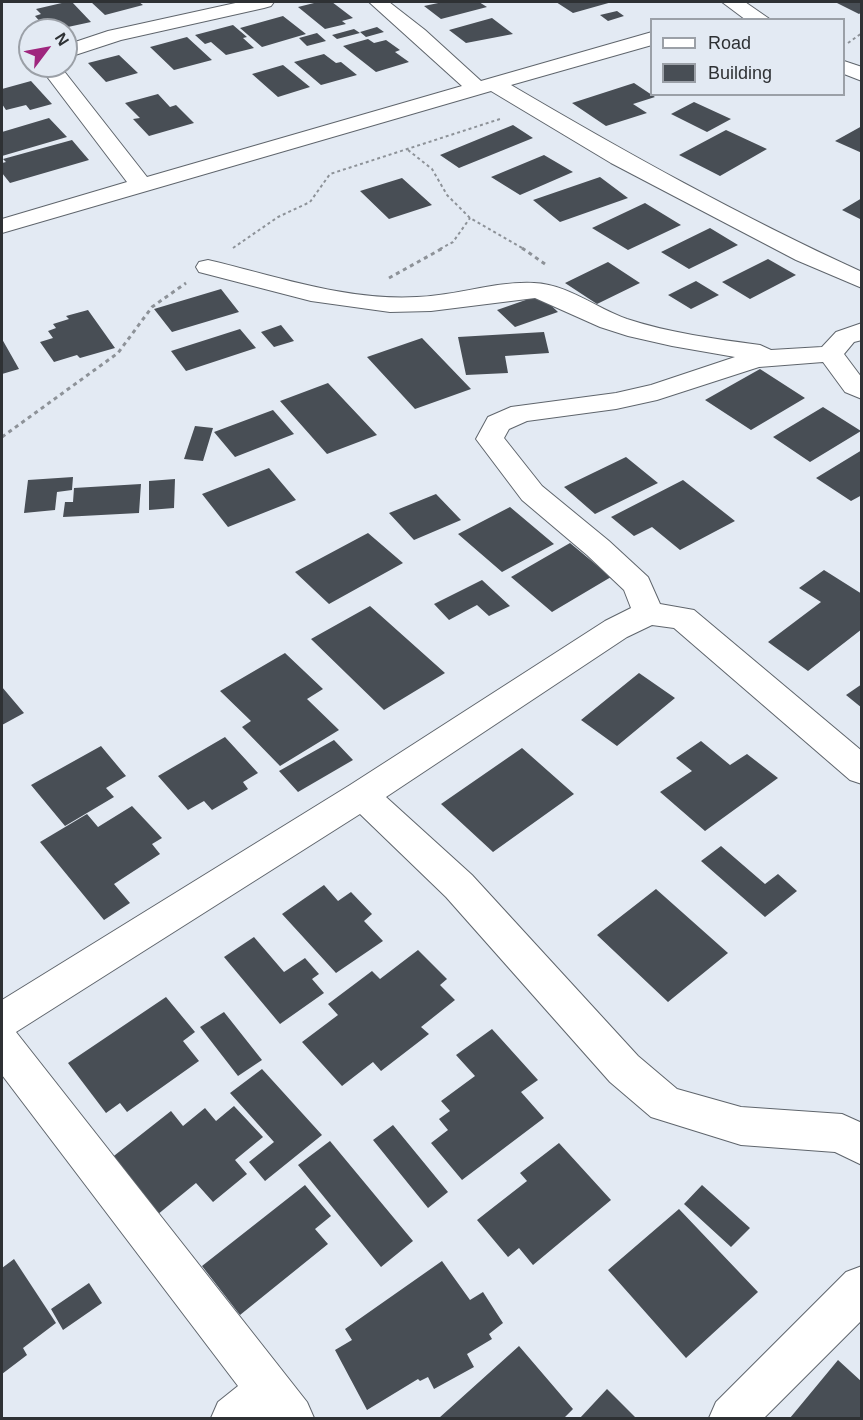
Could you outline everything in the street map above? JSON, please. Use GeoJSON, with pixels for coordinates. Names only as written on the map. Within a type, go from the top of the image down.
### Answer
{"type":"FeatureCollection","features":[{"type":"Feature","properties":{"kind":"street"},"geometry":{"type":"LineString","coordinates":[[78,48],[115,35],[264,2]]}},
{"type":"Feature","properties":{"kind":"street"},"geometry":{"type":"LineString","coordinates":[[378,2],[486,86],[805,255],[861,281]]}},
{"type":"Feature","properties":{"kind":"street"},"geometry":{"type":"LineString","coordinates":[[2,226],[650,38]]}},
{"type":"Feature","properties":{"kind":"street"},"geometry":{"type":"LineString","coordinates":[[845,68],[861,75]]}},
{"type":"Feature","properties":{"kind":"street"},"geometry":{"type":"LineString","coordinates":[[58,78],[142,186]]}},
{"type":"Feature","properties":{"kind":"street"},"geometry":{"type":"LineString","coordinates":[[208,267],[342,300],[417,305],[535,290],[618,325],[677,341],[780,356]]}},
{"type":"Feature","properties":{"kind":"street"},"geometry":{"type":"LineString","coordinates":[[649,613],[637,585],[598,548],[532,493],[490,440],[498,423],[521,413],[616,401],[657,392],[756,359],[830,354],[845,337],[861,331]]}},
{"type":"Feature","properties":{"kind":"street"},"geometry":{"type":"LineString","coordinates":[[830,354],[861,392]]}},
{"type":"Feature","properties":{"kind":"street"},"geometry":{"type":"LineString","coordinates":[[2,1020],[362,795],[616,629],[649,613],[683,618],[861,771]]}},
{"type":"Feature","properties":{"kind":"street"},"geometry":{"type":"LineString","coordinates":[[362,795],[459,886],[624,1069],[665,1104],[741,1126],[842,1133],[861,1146]]}},
{"type":"Feature","properties":{"kind":"street"},"geometry":{"type":"LineString","coordinates":[[2,1045],[280,1404],[234,1419]]}},
{"type":"Feature","properties":{"kind":"street"},"geometry":{"type":"LineString","coordinates":[[732,1419],[860,1293]]}},
{"type":"Feature","properties":{"kind":"path"},"geometry":{"type":"LineString","coordinates":[[845,45],[861,33]]}},
{"type":"Feature","properties":{"kind":"path"},"geometry":{"type":"LineString","coordinates":[[408,149],[432,169],[447,195],[470,218],[531,253],[544,264],[570,303]]}},
{"type":"Feature","properties":{"kind":"path"},"geometry":{"type":"LineString","coordinates":[[342,300],[411,267],[453,242],[470,218]]}},
{"type":"Feature","properties":{"kind":"building"},"geometry":{"type":"Polygon","coordinates":[[[72,2],[91,22],[78,25],[78,18],[37,18],[35,16],[41,14],[36,9],[72,2]]]}},
{"type":"Feature","properties":{"kind":"building"},"geometry":{"type":"Polygon","coordinates":[[[91,2],[139,2],[143,5],[105,15],[91,2]]]}},
{"type":"Feature","properties":{"kind":"building"},"geometry":{"type":"Polygon","coordinates":[[[318,2],[332,2],[353,18],[342,21],[346,24],[325,29],[298,7],[318,2]]]}},
{"type":"Feature","properties":{"kind":"building"},"geometry":{"type":"Polygon","coordinates":[[[443,2],[479,2],[487,7],[441,19],[424,6],[443,2]]]}},
{"type":"Feature","properties":{"kind":"building"},"geometry":{"type":"Polygon","coordinates":[[[556,2],[612,2],[573,13],[556,2]]]}},
{"type":"Feature","properties":{"kind":"building"},"geometry":{"type":"Polygon","coordinates":[[[835,2],[862,2],[862,12],[859,14],[835,2]]]}},
{"type":"Feature","properties":{"kind":"building"},"geometry":{"type":"Polygon","coordinates":[[[617,11],[624,16],[608,21],[600,15],[617,11]]]}},
{"type":"Feature","properties":{"kind":"building"},"geometry":{"type":"Polygon","coordinates":[[[283,16],[306,34],[262,47],[240,28],[283,16]]]}},
{"type":"Feature","properties":{"kind":"building"},"geometry":{"type":"Polygon","coordinates":[[[492,18],[513,34],[466,43],[449,30],[492,18]]]}},
{"type":"Feature","properties":{"kind":"building"},"geometry":{"type":"Polygon","coordinates":[[[233,25],[247,37],[243,38],[254,48],[226,55],[211,42],[205,44],[195,35],[233,25]]]}},
{"type":"Feature","properties":{"kind":"building"},"geometry":{"type":"Polygon","coordinates":[[[377,27],[384,32],[366,37],[360,32],[377,27]]]}},
{"type":"Feature","properties":{"kind":"building"},"geometry":{"type":"Polygon","coordinates":[[[354,29],[360,33],[337,39],[332,35],[354,29]]]}},
{"type":"Feature","properties":{"kind":"building"},"geometry":{"type":"Polygon","coordinates":[[[317,33],[326,41],[307,46],[299,38],[317,33]]]}},
{"type":"Feature","properties":{"kind":"building"},"geometry":{"type":"Polygon","coordinates":[[[187,37],[212,60],[174,70],[150,47],[187,37]]]}},
{"type":"Feature","properties":{"kind":"building"},"geometry":{"type":"Polygon","coordinates":[[[368,39],[374,43],[386,40],[400,50],[395,52],[409,62],[376,72],[343,46],[368,39]]]}},
{"type":"Feature","properties":{"kind":"building"},"geometry":{"type":"Polygon","coordinates":[[[324,54],[336,63],[341,62],[357,75],[321,85],[294,62],[324,54]]]}},
{"type":"Feature","properties":{"kind":"building"},"geometry":{"type":"Polygon","coordinates":[[[119,55],[138,73],[106,82],[88,63],[119,55]]]}},
{"type":"Feature","properties":{"kind":"building"},"geometry":{"type":"Polygon","coordinates":[[[283,65],[310,87],[278,97],[252,74],[283,65]]]}},
{"type":"Feature","properties":{"kind":"building"},"geometry":{"type":"Polygon","coordinates":[[[31,81],[52,104],[30,110],[26,105],[6,110],[2,104],[2,89],[31,81]]]}},
{"type":"Feature","properties":{"kind":"building"},"geometry":{"type":"Polygon","coordinates":[[[634,83],[650,94],[650,96],[655,97],[633,104],[647,113],[606,126],[572,103],[634,83]]]}},
{"type":"Feature","properties":{"kind":"building"},"geometry":{"type":"Polygon","coordinates":[[[158,94],[170,107],[176,105],[194,123],[149,136],[133,119],[140,118],[125,103],[158,94]]]}},
{"type":"Feature","properties":{"kind":"building"},"geometry":{"type":"Polygon","coordinates":[[[694,102],[731,119],[707,132],[671,114],[694,102]]]}},
{"type":"Feature","properties":{"kind":"building"},"geometry":{"type":"Polygon","coordinates":[[[49,118],[67,137],[2,156],[2,132],[49,118]]]}},
{"type":"Feature","properties":{"kind":"building"},"geometry":{"type":"Polygon","coordinates":[[[513,125],[533,138],[459,168],[440,155],[513,125]]]}},
{"type":"Feature","properties":{"kind":"building"},"geometry":{"type":"Polygon","coordinates":[[[862,126],[862,153],[835,141],[862,126]]]}},
{"type":"Feature","properties":{"kind":"building"},"geometry":{"type":"Polygon","coordinates":[[[726,130],[767,149],[720,176],[679,155],[726,130]]]}},
{"type":"Feature","properties":{"kind":"building"},"geometry":{"type":"Polygon","coordinates":[[[72,140],[89,160],[10,183],[2,173],[2,163],[6,162],[3,159],[72,140]]]}},
{"type":"Feature","properties":{"kind":"building"},"geometry":{"type":"Polygon","coordinates":[[[544,155],[573,172],[520,195],[491,177],[544,155]]]}},
{"type":"Feature","properties":{"kind":"building"},"geometry":{"type":"Polygon","coordinates":[[[600,177],[628,198],[560,222],[533,200],[600,177]]]}},
{"type":"Feature","properties":{"kind":"building"},"geometry":{"type":"Polygon","coordinates":[[[402,178],[432,205],[389,219],[360,191],[402,178]]]}},
{"type":"Feature","properties":{"kind":"building"},"geometry":{"type":"Polygon","coordinates":[[[862,198],[860,219],[842,210],[862,198]]]}},
{"type":"Feature","properties":{"kind":"building"},"geometry":{"type":"Polygon","coordinates":[[[645,203],[681,225],[628,250],[592,228],[645,203]]]}},
{"type":"Feature","properties":{"kind":"building"},"geometry":{"type":"Polygon","coordinates":[[[710,228],[738,245],[689,269],[661,252],[710,228]]]}},
{"type":"Feature","properties":{"kind":"building"},"geometry":{"type":"Polygon","coordinates":[[[768,259],[796,275],[750,299],[722,282],[768,259]]]}},
{"type":"Feature","properties":{"kind":"building"},"geometry":{"type":"Polygon","coordinates":[[[608,262],[640,283],[597,304],[565,283],[608,262]]]}},
{"type":"Feature","properties":{"kind":"building"},"geometry":{"type":"Polygon","coordinates":[[[696,281],[719,295],[691,309],[668,295],[696,281]]]}},
{"type":"Feature","properties":{"kind":"building"},"geometry":{"type":"Polygon","coordinates":[[[221,289],[239,312],[172,332],[154,309],[221,289]]]}},
{"type":"Feature","properties":{"kind":"building"},"geometry":{"type":"Polygon","coordinates":[[[540,295],[558,312],[515,327],[497,310],[540,295]]]}},
{"type":"Feature","properties":{"kind":"building"},"geometry":{"type":"Polygon","coordinates":[[[88,310],[115,348],[80,358],[77,355],[54,362],[40,342],[53,338],[48,331],[56,328],[53,324],[69,319],[66,316],[88,310]]]}},
{"type":"Feature","properties":{"kind":"building"},"geometry":{"type":"Polygon","coordinates":[[[281,325],[294,341],[274,347],[261,332],[281,325]]]}},
{"type":"Feature","properties":{"kind":"building"},"geometry":{"type":"Polygon","coordinates":[[[240,329],[256,348],[186,371],[171,351],[240,329]]]}},
{"type":"Feature","properties":{"kind":"building"},"geometry":{"type":"Polygon","coordinates":[[[544,332],[549,353],[505,356],[508,373],[466,375],[458,337],[544,332]]]}},
{"type":"Feature","properties":{"kind":"building"},"geometry":{"type":"Polygon","coordinates":[[[422,338],[471,389],[415,409],[367,357],[422,338]]]}},
{"type":"Feature","properties":{"kind":"building"},"geometry":{"type":"Polygon","coordinates":[[[2,339],[19,369],[2,374],[2,339]]]}},
{"type":"Feature","properties":{"kind":"building"},"geometry":{"type":"Polygon","coordinates":[[[760,369],[805,398],[751,430],[705,400],[760,369]]]}},
{"type":"Feature","properties":{"kind":"building"},"geometry":{"type":"Polygon","coordinates":[[[328,383],[377,435],[327,454],[280,401],[328,383]]]}},
{"type":"Feature","properties":{"kind":"building"},"geometry":{"type":"Polygon","coordinates":[[[823,407],[861,431],[810,462],[773,437],[823,407]]]}},
{"type":"Feature","properties":{"kind":"building"},"geometry":{"type":"Polygon","coordinates":[[[273,410],[294,434],[235,457],[214,432],[273,410]]]}},
{"type":"Feature","properties":{"kind":"building"},"geometry":{"type":"Polygon","coordinates":[[[195,426],[213,428],[203,461],[184,459],[195,426]]]}},
{"type":"Feature","properties":{"kind":"building"},"geometry":{"type":"Polygon","coordinates":[[[862,450],[862,495],[851,501],[816,478],[862,450]]]}},
{"type":"Feature","properties":{"kind":"building"},"geometry":{"type":"Polygon","coordinates":[[[626,457],[658,483],[595,514],[564,487],[626,457]]]}},
{"type":"Feature","properties":{"kind":"building"},"geometry":{"type":"Polygon","coordinates":[[[269,468],[296,500],[228,527],[202,494],[269,468]]]}},
{"type":"Feature","properties":{"kind":"building"},"geometry":{"type":"Polygon","coordinates":[[[73,477],[72,490],[57,492],[55,510],[24,513],[28,480],[73,477]]]}},
{"type":"Feature","properties":{"kind":"building"},"geometry":{"type":"Polygon","coordinates":[[[175,479],[174,508],[149,510],[149,481],[175,479]]]}},
{"type":"Feature","properties":{"kind":"building"},"geometry":{"type":"Polygon","coordinates":[[[683,480],[735,521],[680,550],[652,527],[634,536],[611,517],[683,480]]]}},
{"type":"Feature","properties":{"kind":"building"},"geometry":{"type":"Polygon","coordinates":[[[141,484],[139,513],[63,517],[65,502],[73,502],[74,488],[141,484]]]}},
{"type":"Feature","properties":{"kind":"building"},"geometry":{"type":"Polygon","coordinates":[[[436,494],[461,520],[414,540],[389,513],[436,494]]]}},
{"type":"Feature","properties":{"kind":"building"},"geometry":{"type":"Polygon","coordinates":[[[510,507],[554,544],[502,572],[458,534],[510,507]]]}},
{"type":"Feature","properties":{"kind":"building"},"geometry":{"type":"Polygon","coordinates":[[[368,533],[403,563],[329,604],[295,572],[368,533]]]}},
{"type":"Feature","properties":{"kind":"building"},"geometry":{"type":"Polygon","coordinates":[[[570,543],[611,577],[552,612],[511,577],[570,543]]]}},
{"type":"Feature","properties":{"kind":"building"},"geometry":{"type":"Polygon","coordinates":[[[824,570],[862,594],[862,629],[808,671],[768,642],[821,602],[799,588],[824,570]]]}},
{"type":"Feature","properties":{"kind":"building"},"geometry":{"type":"Polygon","coordinates":[[[482,580],[510,606],[489,616],[477,605],[449,620],[434,604],[482,580]]]}},
{"type":"Feature","properties":{"kind":"building"},"geometry":{"type":"Polygon","coordinates":[[[370,606],[445,673],[384,710],[311,639],[370,606]]]}},
{"type":"Feature","properties":{"kind":"building"},"geometry":{"type":"Polygon","coordinates":[[[285,653],[323,689],[307,699],[339,730],[280,766],[242,727],[251,721],[220,691],[285,653]]]}},
{"type":"Feature","properties":{"kind":"building"},"geometry":{"type":"Polygon","coordinates":[[[639,673],[675,698],[617,746],[581,720],[639,673]]]}},
{"type":"Feature","properties":{"kind":"building"},"geometry":{"type":"Polygon","coordinates":[[[862,684],[862,708],[846,695],[862,684]]]}},
{"type":"Feature","properties":{"kind":"building"},"geometry":{"type":"Polygon","coordinates":[[[2,687],[24,713],[2,725],[2,687]]]}},
{"type":"Feature","properties":{"kind":"building"},"geometry":{"type":"Polygon","coordinates":[[[225,737],[258,773],[243,782],[248,789],[212,810],[204,801],[188,810],[158,776],[225,737]]]}},
{"type":"Feature","properties":{"kind":"building"},"geometry":{"type":"Polygon","coordinates":[[[334,740],[353,760],[298,792],[279,771],[334,740]]]}},
{"type":"Feature","properties":{"kind":"building"},"geometry":{"type":"Polygon","coordinates":[[[701,741],[730,765],[747,754],[778,778],[705,831],[660,792],[692,771],[676,758],[701,741]]]}},
{"type":"Feature","properties":{"kind":"building"},"geometry":{"type":"Polygon","coordinates":[[[101,746],[126,776],[106,788],[114,797],[65,826],[31,785],[101,746]]]}},
{"type":"Feature","properties":{"kind":"building"},"geometry":{"type":"Polygon","coordinates":[[[522,748],[574,794],[493,852],[441,804],[522,748]]]}},
{"type":"Feature","properties":{"kind":"building"},"geometry":{"type":"Polygon","coordinates":[[[132,806],[162,838],[152,844],[160,854],[114,884],[130,903],[104,920],[40,842],[87,814],[98,827],[132,806]]]}},
{"type":"Feature","properties":{"kind":"building"},"geometry":{"type":"Polygon","coordinates":[[[721,846],[765,884],[778,874],[797,891],[765,917],[701,861],[721,846]]]}},
{"type":"Feature","properties":{"kind":"building"},"geometry":{"type":"Polygon","coordinates":[[[324,885],[338,901],[351,892],[372,914],[364,921],[383,941],[336,973],[282,914],[324,885]]]}},
{"type":"Feature","properties":{"kind":"building"},"geometry":{"type":"Polygon","coordinates":[[[656,889],[728,953],[668,1002],[597,935],[656,889]]]}},
{"type":"Feature","properties":{"kind":"building"},"geometry":{"type":"Polygon","coordinates":[[[254,937],[284,972],[305,958],[319,974],[312,979],[324,993],[280,1024],[224,957],[254,937]]]}},
{"type":"Feature","properties":{"kind":"building"},"geometry":{"type":"Polygon","coordinates":[[[418,950],[447,979],[440,985],[455,1000],[421,1027],[429,1034],[381,1071],[373,1062],[342,1086],[302,1042],[338,1015],[328,1004],[372,971],[380,979],[418,950]]]}},
{"type":"Feature","properties":{"kind":"building"},"geometry":{"type":"Polygon","coordinates":[[[166,997],[195,1032],[183,1041],[199,1061],[127,1112],[120,1103],[106,1113],[68,1063],[166,997]]]}},
{"type":"Feature","properties":{"kind":"building"},"geometry":{"type":"Polygon","coordinates":[[[224,1012],[262,1060],[238,1076],[200,1027],[224,1012]]]}},
{"type":"Feature","properties":{"kind":"building"},"geometry":{"type":"Polygon","coordinates":[[[492,1029],[538,1080],[521,1092],[544,1118],[462,1180],[431,1143],[448,1130],[439,1119],[450,1111],[441,1101],[475,1076],[456,1055],[492,1029]]]}},
{"type":"Feature","properties":{"kind":"building"},"geometry":{"type":"Polygon","coordinates":[[[262,1069],[322,1135],[265,1181],[249,1162],[274,1142],[230,1093],[262,1069]]]}},
{"type":"Feature","properties":{"kind":"building"},"geometry":{"type":"Polygon","coordinates":[[[234,1106],[263,1137],[235,1160],[247,1174],[213,1202],[196,1183],[157,1215],[110,1159],[171,1111],[183,1126],[205,1108],[216,1121],[234,1106]]]}},
{"type":"Feature","properties":{"kind":"building"},"geometry":{"type":"Polygon","coordinates":[[[393,1125],[448,1192],[428,1208],[373,1140],[393,1125]]]}},
{"type":"Feature","properties":{"kind":"building"},"geometry":{"type":"Polygon","coordinates":[[[330,1141],[413,1241],[381,1267],[298,1165],[330,1141]]]}},
{"type":"Feature","properties":{"kind":"building"},"geometry":{"type":"Polygon","coordinates":[[[559,1143],[611,1200],[533,1265],[519,1248],[508,1257],[477,1220],[527,1181],[520,1173],[559,1143]]]}},
{"type":"Feature","properties":{"kind":"building"},"geometry":{"type":"Polygon","coordinates":[[[305,1185],[331,1216],[315,1229],[328,1244],[240,1315],[202,1266],[305,1185]]]}},
{"type":"Feature","properties":{"kind":"building"},"geometry":{"type":"Polygon","coordinates":[[[702,1185],[750,1228],[731,1247],[684,1204],[702,1185]]]}},
{"type":"Feature","properties":{"kind":"building"},"geometry":{"type":"Polygon","coordinates":[[[679,1209],[758,1292],[686,1358],[608,1270],[679,1209]]]}},
{"type":"Feature","properties":{"kind":"building"},"geometry":{"type":"Polygon","coordinates":[[[14,1259],[56,1323],[23,1348],[27,1355],[2,1374],[2,1268],[14,1259]]]}},
{"type":"Feature","properties":{"kind":"building"},"geometry":{"type":"Polygon","coordinates":[[[442,1261],[470,1300],[483,1292],[503,1323],[489,1334],[492,1339],[467,1354],[474,1367],[434,1389],[428,1377],[420,1381],[418,1379],[367,1410],[335,1350],[352,1340],[345,1329],[442,1261]]]}},
{"type":"Feature","properties":{"kind":"building"},"geometry":{"type":"Polygon","coordinates":[[[89,1283],[102,1303],[63,1330],[51,1309],[89,1283]]]}},
{"type":"Feature","properties":{"kind":"building"},"geometry":{"type":"Polygon","coordinates":[[[519,1346],[573,1409],[564,1418],[439,1418],[519,1346]]]}},
{"type":"Feature","properties":{"kind":"building"},"geometry":{"type":"Polygon","coordinates":[[[838,1360],[862,1382],[862,1418],[790,1418],[838,1360]]]}},
{"type":"Feature","properties":{"kind":"building"},"geometry":{"type":"Polygon","coordinates":[[[607,1389],[636,1418],[580,1418],[607,1389]]]}}]}
